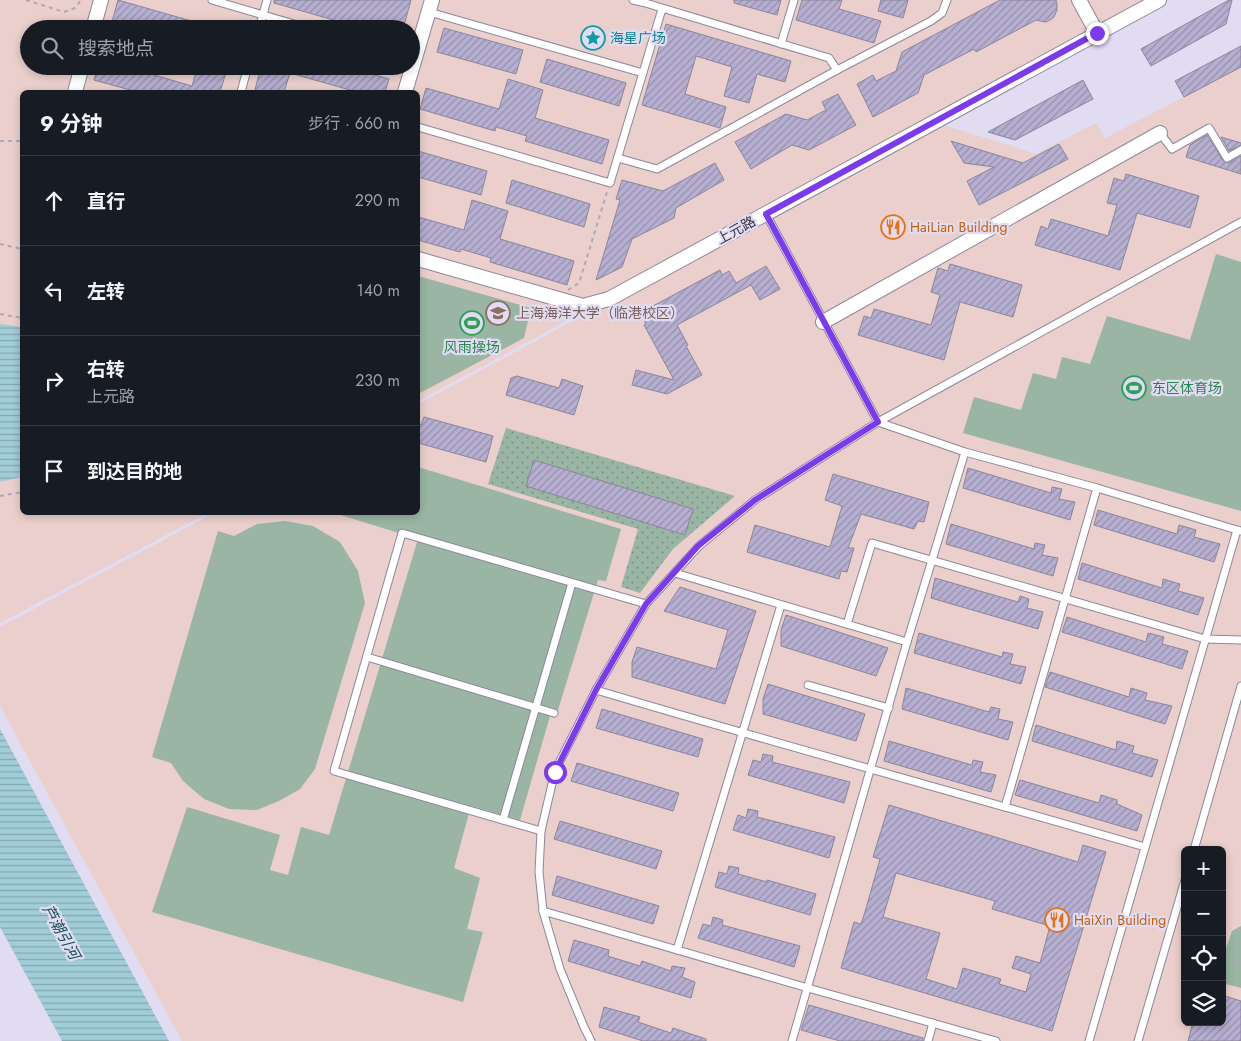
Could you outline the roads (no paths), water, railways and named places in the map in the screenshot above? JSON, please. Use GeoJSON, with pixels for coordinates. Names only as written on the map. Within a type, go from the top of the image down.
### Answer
{"type":"FeatureCollection","features":[{"type":"Feature","properties":{"kind":"street"},"geometry":{"type":"LineString","coordinates":[[95,20],[101,0]]}},
{"type":"Feature","properties":{"kind":"street"},"geometry":{"type":"LineString","coordinates":[[1079,0],[1097,33]]}},
{"type":"Feature","properties":{"kind":"street","name":"上元路"},"geometry":{"type":"LineString","coordinates":[[420,260],[583,306],[609,299],[1159,0]]}},
{"type":"Feature","properties":{"kind":"street"},"geometry":{"type":"LineString","coordinates":[[420,38],[431,6]]}},
{"type":"Feature","properties":{"kind":"street"},"geometry":{"type":"LineString","coordinates":[[76,90],[80,75]]}},
{"type":"Feature","properties":{"kind":"street"},"geometry":{"type":"LineString","coordinates":[[406,90],[410,75]]}},
{"type":"Feature","properties":{"kind":"street"},"geometry":{"type":"LineString","coordinates":[[823,322],[1160,133]]}},
{"type":"Feature","properties":{"kind":"lane"},"geometry":{"type":"LineString","coordinates":[[212,0],[280,20]]}},
{"type":"Feature","properties":{"kind":"lane"},"geometry":{"type":"LineString","coordinates":[[262,20],[267,0]]}},
{"type":"Feature","properties":{"kind":"lane"},"geometry":{"type":"LineString","coordinates":[[633,0],[642,1],[662,9],[829,58],[837,70]]}},
{"type":"Feature","properties":{"kind":"lane"},"geometry":{"type":"LineString","coordinates":[[781,44],[794,0]]}},
{"type":"Feature","properties":{"kind":"lane"},"geometry":{"type":"LineString","coordinates":[[618,158],[657,169],[837,70],[931,21],[942,13],[947,0]]}},
{"type":"Feature","properties":{"kind":"lane"},"geometry":{"type":"LineString","coordinates":[[431,6],[643,73]]}},
{"type":"Feature","properties":{"kind":"lane"},"geometry":{"type":"LineString","coordinates":[[420,128],[610,183],[662,9]]}},
{"type":"Feature","properties":{"kind":"lane"},"geometry":{"type":"LineString","coordinates":[[242,90],[246,75]]}},
{"type":"Feature","properties":{"kind":"lane"},"geometry":{"type":"LineString","coordinates":[[1160,133],[1172,149],[1209,128],[1227,158],[1241,150]]}},
{"type":"Feature","properties":{"kind":"lane"},"geometry":{"type":"LineString","coordinates":[[766,214],[878,422],[964,452],[1097,488],[1239,530],[1205,639],[1089,1041]]}},
{"type":"Feature","properties":{"kind":"lane"},"geometry":{"type":"LineString","coordinates":[[591,1041],[560,969],[542,911],[539,872],[541,831],[555,772],[596,690],[646,604],[698,546],[755,500],[878,422],[1241,222]]}},
{"type":"Feature","properties":{"kind":"lane"},"geometry":{"type":"LineString","coordinates":[[792,1041],[964,452]]}},
{"type":"Feature","properties":{"kind":"lane"},"geometry":{"type":"LineString","coordinates":[[1005,807],[1097,488]]}},
{"type":"Feature","properties":{"kind":"lane"},"geometry":{"type":"LineString","coordinates":[[541,831],[334,771],[402,534],[646,604]]}},
{"type":"Feature","properties":{"kind":"lane"},"geometry":{"type":"LineString","coordinates":[[847,624],[872,543],[1205,639],[1241,640]]}},
{"type":"Feature","properties":{"kind":"lane"},"geometry":{"type":"LineString","coordinates":[[675,573],[907,642]]}},
{"type":"Feature","properties":{"kind":"lane"},"geometry":{"type":"LineString","coordinates":[[503,820],[572,583]]}},
{"type":"Feature","properties":{"kind":"lane"},"geometry":{"type":"LineString","coordinates":[[677,950],[781,604]]}},
{"type":"Feature","properties":{"kind":"lane"},"geometry":{"type":"LineString","coordinates":[[367,657],[554,713]]}},
{"type":"Feature","properties":{"kind":"lane"},"geometry":{"type":"LineString","coordinates":[[808,685],[889,708]]}},
{"type":"Feature","properties":{"kind":"lane"},"geometry":{"type":"LineString","coordinates":[[1195,846],[1241,686]]}},
{"type":"Feature","properties":{"kind":"lane"},"geometry":{"type":"LineString","coordinates":[[596,690],[1145,847]]}},
{"type":"Feature","properties":{"kind":"lane"},"geometry":{"type":"LineString","coordinates":[[1138,1041],[1182,891]]}},
{"type":"Feature","properties":{"kind":"lane"},"geometry":{"type":"LineString","coordinates":[[542,911],[996,1041]]}},
{"type":"Feature","properties":{"kind":"lane"},"geometry":{"type":"LineString","coordinates":[[928,1041],[933,1023]]}},
{"type":"Feature","properties":{"kind":"water"},"geometry":{"type":"Polygon","coordinates":[[[0,324],[20,327],[20,477],[0,482],[0,324]]]}},
{"type":"Feature","properties":{"kind":"water","name":"芦潮引河"},"geometry":{"type":"Polygon","coordinates":[[[0,729],[169,1041],[62,1041],[0,927],[0,729]]]}},
{"type":"Feature","properties":{"kind":"place","name":"海星广场"},"geometry":{"type":"Point","coordinates":[593,38]}},
{"type":"Feature","properties":{"kind":"place","name":"HaiLian Building"},"geometry":{"type":"Point","coordinates":[893,227]}},
{"type":"Feature","properties":{"kind":"place","name":"上海海洋大学（临港校区）"},"geometry":{"type":"Point","coordinates":[498,313]}},
{"type":"Feature","properties":{"kind":"place","name":"风雨操场"},"geometry":{"type":"Point","coordinates":[472,323]}},
{"type":"Feature","properties":{"kind":"place","name":"东区体育场"},"geometry":{"type":"Point","coordinates":[1134,388]}},
{"type":"Feature","properties":{"kind":"place","name":"HaiXin Building"},"geometry":{"type":"Point","coordinates":[1057,920]}}]}
